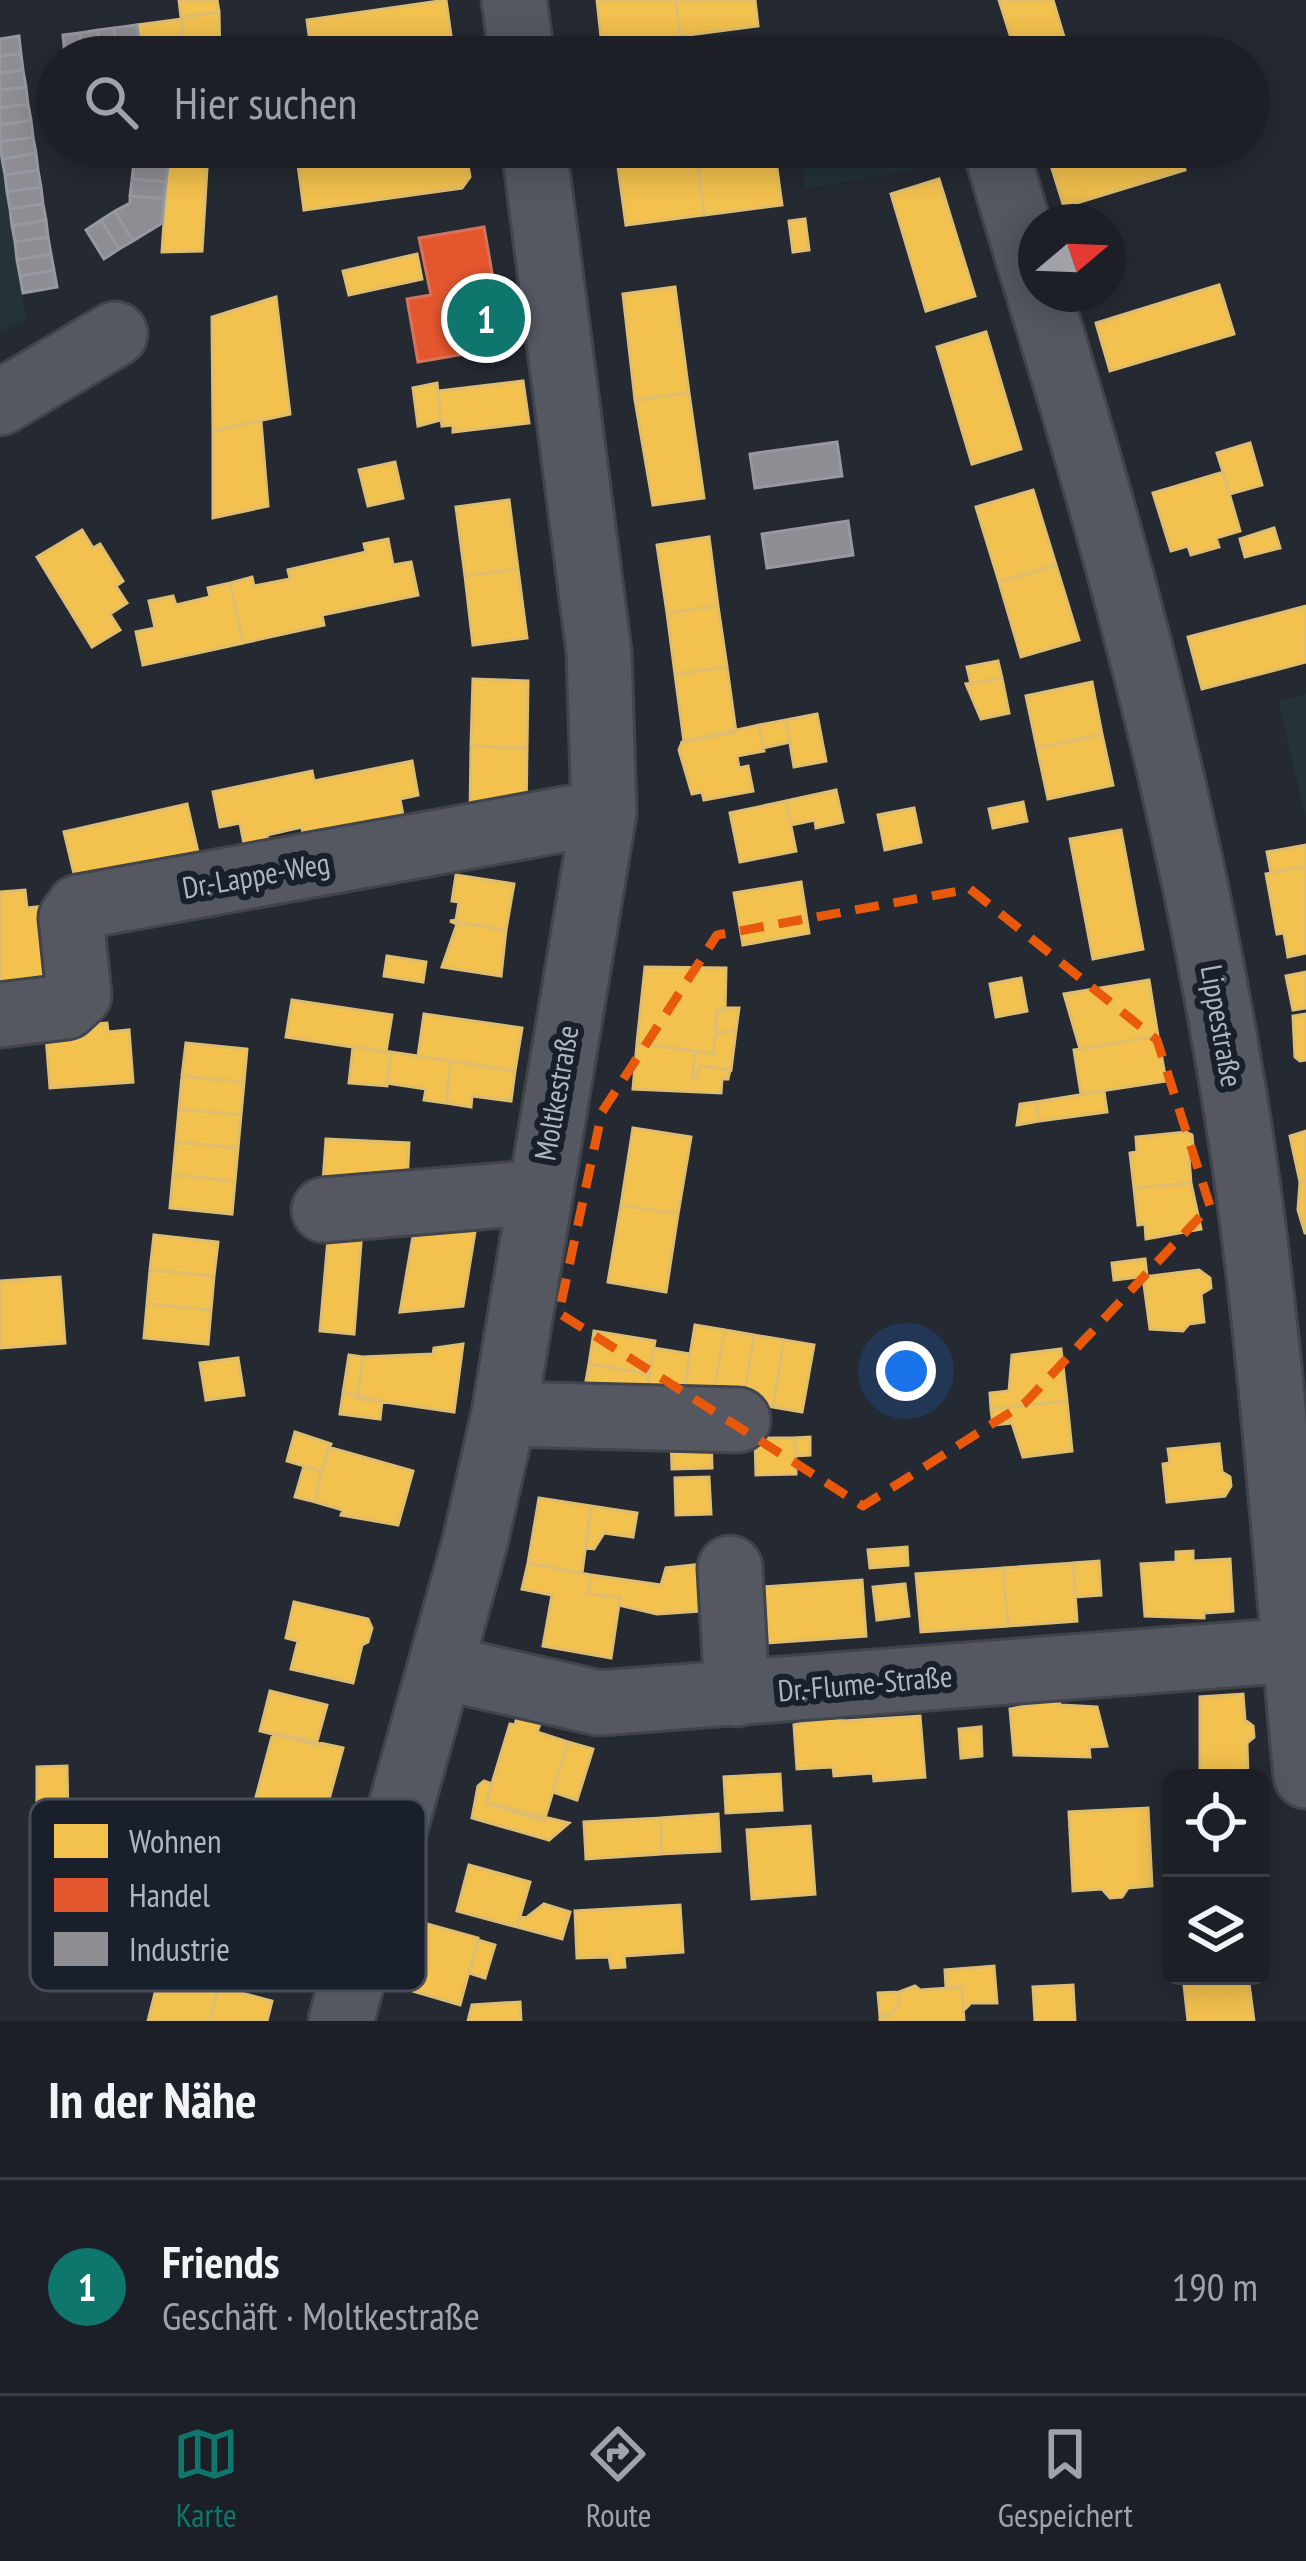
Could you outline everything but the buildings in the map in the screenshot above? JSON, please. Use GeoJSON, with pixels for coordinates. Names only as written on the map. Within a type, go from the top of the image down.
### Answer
{"type":"FeatureCollection","features":[{"type":"Feature","properties":{"kind":"street"},"geometry":{"type":"LineString","coordinates":[[514,0],[519,36]]}},
{"type":"Feature","properties":{"kind":"street","name":"Moltkestraße"},"geometry":{"type":"LineString","coordinates":[[404,1799],[504,1414],[604,812],[599,652],[537,168]]}},
{"type":"Feature","properties":{"kind":"street"},"geometry":{"type":"LineString","coordinates":[[1001,168],[1018,224]]}},
{"type":"Feature","properties":{"kind":"street","name":"Lippestraße"},"geometry":{"type":"LineString","coordinates":[[1045,312],[1109,523],[1180,805],[1218,1007],[1268,1372],[1306,1776]]}},
{"type":"Feature","properties":{"kind":"street"},"geometry":{"type":"LineString","coordinates":[[0,403],[115,334]]}},
{"type":"Feature","properties":{"kind":"street","name":"Dr.-Lappe-Weg"},"geometry":{"type":"LineString","coordinates":[[0,1015],[66,1007],[79,995],[71,918],[79,907],[604,812]]}},
{"type":"Feature","properties":{"kind":"street"},"geometry":{"type":"LineString","coordinates":[[325,1210],[540,1192]]}},
{"type":"Feature","properties":{"kind":"street"},"geometry":{"type":"LineString","coordinates":[[504,1414],[739,1420]]}},
{"type":"Feature","properties":{"kind":"street"},"geometry":{"type":"LineString","coordinates":[[730,1568],[737,1694]]}},
{"type":"Feature","properties":{"kind":"street","name":"Dr.-Flume-Straße"},"geometry":{"type":"LineString","coordinates":[[441,1667],[599,1703],[1294,1650]]}},
{"type":"Feature","properties":{"kind":"street","name":"Moltkestraße"},"geometry":{"type":"LineString","coordinates":[[341,2021],[349,1991]]}},
{"type":"Feature","properties":{"kind":"highlighted area"},"geometry":{"type":"Polygon","coordinates":[[[970,889],[1157,1040],[1210,1206],[1025,1403],[863,1506],[559,1313],[602,1112],[717,935],[970,889]]]}},
{"type":"Feature","properties":{"kind":"shaded area"},"geometry":{"type":"Polygon","coordinates":[[[0,147],[26,320],[0,331],[0,147]]]}},
{"type":"Feature","properties":{"kind":"shaded area"},"geometry":{"type":"Polygon","coordinates":[[[803,168],[913,168],[908,171],[805,188],[803,168]]]}},
{"type":"Feature","properties":{"kind":"shaded area"},"geometry":{"type":"Polygon","coordinates":[[[1306,694],[1306,819],[1278,701],[1306,694]]]}},
{"type":"Feature","properties":{"kind":"place","name":"Friends"},"geometry":{"type":"Point","coordinates":[486,318]}}]}
